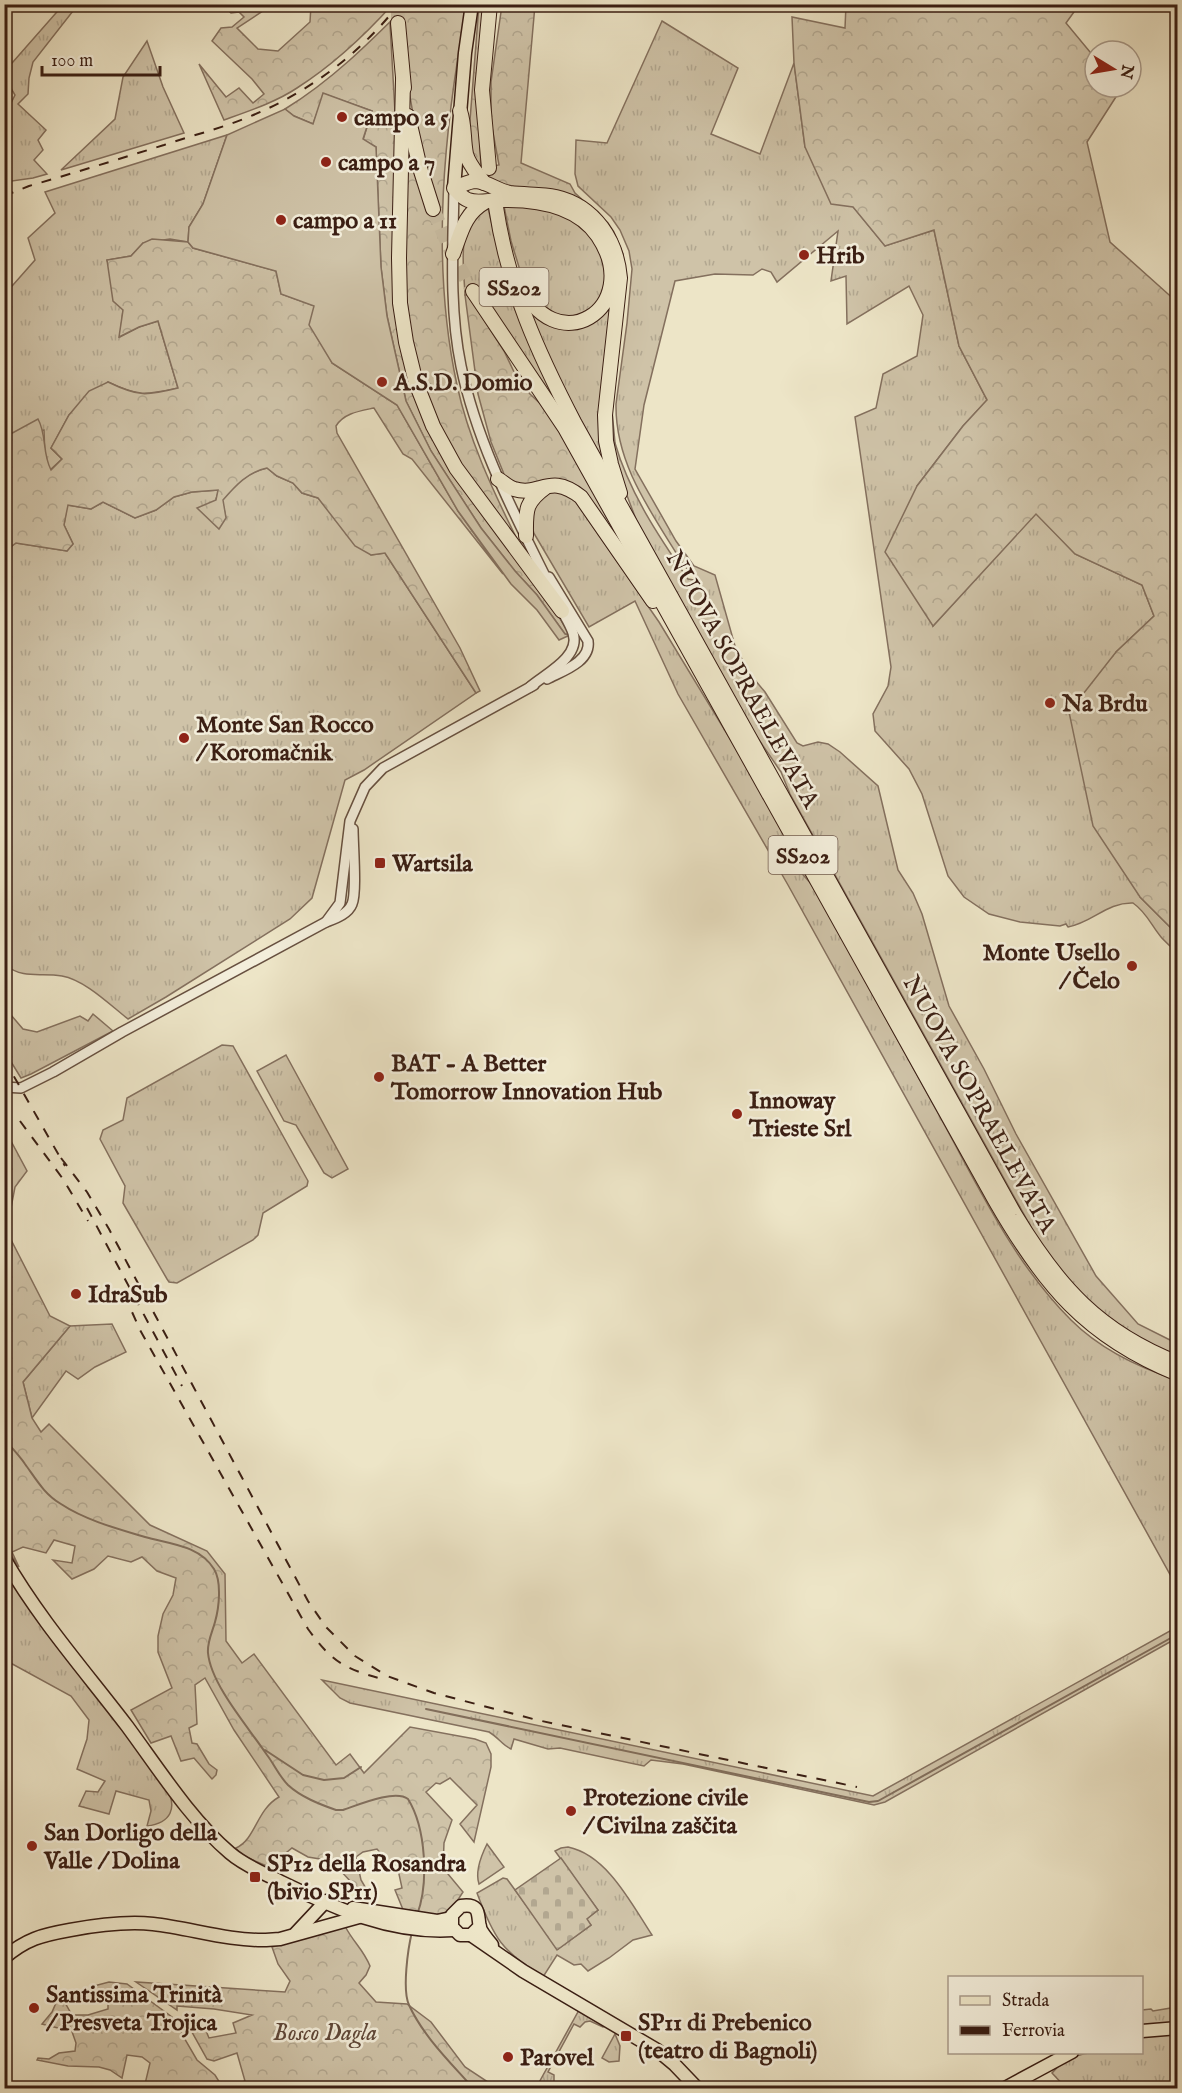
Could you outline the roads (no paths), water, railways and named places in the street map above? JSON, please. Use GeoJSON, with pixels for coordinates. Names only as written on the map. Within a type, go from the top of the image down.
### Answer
{"type":"FeatureCollection","features":[{"type":"Feature","properties":{"kind":"highway"},"geometry":{"type":"LineString","coordinates":[[489,168],[482,90],[490,4]]}},
{"type":"Feature","properties":{"kind":"highway"},"geometry":{"type":"LineString","coordinates":[[482,90],[496,4]]}},
{"type":"Feature","properties":{"kind":"highway"},"geometry":{"type":"LineString","coordinates":[[398,23],[410,125],[433,209]]}},
{"type":"Feature","properties":{"kind":"highway"},"geometry":{"type":"LineString","coordinates":[[403,80],[400,303],[405,342],[416,383],[433,426],[456,468],[562,611]]}},
{"type":"Feature","properties":{"kind":"highway"},"geometry":{"type":"LineString","coordinates":[[460,111],[465,125],[467,156],[484,183]]}},
{"type":"Feature","properties":{"kind":"highway"},"geometry":{"type":"LineString","coordinates":[[454,188],[474,181],[501,191],[553,197],[573,204],[603,227],[614,249],[620,278],[604,415],[606,441],[617,484],[635,531]]}},
{"type":"Feature","properties":{"kind":"highway"},"geometry":{"type":"LineString","coordinates":[[454,188],[468,200],[490,205]]}},
{"type":"Feature","properties":{"kind":"highway"},"geometry":{"type":"LineString","coordinates":[[453,254],[466,219],[471,212],[503,200],[560,207],[588,224],[599,237],[607,252],[610,291],[602,308],[590,318],[569,324],[555,321],[540,312],[522,289],[500,232]]}},
{"type":"Feature","properties":{"kind":"highway","name":"NUOVA SOPRAELEVATA"},"geometry":{"type":"LineString","coordinates":[[490,205],[500,232],[514,288],[538,348],[575,424],[1027,1235],[1054,1274],[1085,1307],[1121,1335],[1141,1347],[1178,1363]]}},
{"type":"Feature","properties":{"kind":"highway","name":"NUOVA SOPRAELEVATA"},"geometry":{"type":"LineString","coordinates":[[473,291],[565,428],[995,1200],[1032,1261],[1062,1298],[1097,1329],[1136,1356],[1178,1374]]}},
{"type":"Feature","properties":{"kind":"highway"},"geometry":{"type":"LineString","coordinates":[[498,479],[519,490],[547,486],[567,487],[581,497],[670,627],[742,744]]}},
{"type":"Feature","properties":{"kind":"highway"},"geometry":{"type":"LineString","coordinates":[[526,536],[527,505],[547,486]]}},
{"type":"Feature","properties":{"kind":"main road"},"geometry":{"type":"LineString","coordinates":[[454,188],[472,4]]}},
{"type":"Feature","properties":{"kind":"main road"},"geometry":{"type":"LineString","coordinates":[[4,1558],[43,1619],[97,1686],[203,1827],[231,1854],[247,1865],[359,1917],[393,1926],[403,1922]]}},
{"type":"Feature","properties":{"kind":"main road"},"geometry":{"type":"LineString","coordinates":[[299,1890],[311,1925]]}},
{"type":"Feature","properties":{"kind":"main road"},"geometry":{"type":"LineString","coordinates":[[326,1901],[403,1922],[436,1926],[452,1924]]}},
{"type":"Feature","properties":{"kind":"main road"},"geometry":{"type":"LineString","coordinates":[[4,1958],[16,1948],[37,1937],[85,1927],[115,1924],[153,1924],[257,1941],[293,1935],[324,1916],[326,1901]]}},
{"type":"Feature","properties":{"kind":"main road"},"geometry":{"type":"LineString","coordinates":[[452,1924],[458,1908],[470,1906],[480,1915],[475,1930]]}},
{"type":"Feature","properties":{"kind":"main road"},"geometry":{"type":"LineString","coordinates":[[311,1925],[359,1917]]}},
{"type":"Feature","properties":{"kind":"main road"},"geometry":{"type":"LineString","coordinates":[[452,1924],[460,1935],[475,1930]]}},
{"type":"Feature","properties":{"kind":"main road"},"geometry":{"type":"LineString","coordinates":[[475,1930],[495,1951],[523,1971],[657,2050],[697,2088]]}},
{"type":"Feature","properties":{"kind":"main road"},"geometry":{"type":"LineString","coordinates":[[1143,2031],[1178,2028]]}},
{"type":"Feature","properties":{"kind":"main road"},"geometry":{"type":"LineString","coordinates":[[1005,2088],[1068,2054]]}},
{"type":"Feature","properties":{"kind":"street"},"geometry":{"type":"LineString","coordinates":[[454,188],[455,320],[461,364],[471,404],[498,479],[573,633],[573,649],[530,687]]}},
{"type":"Feature","properties":{"kind":"street"},"geometry":{"type":"LineString","coordinates":[[326,922],[340,903],[350,821],[365,787],[383,768],[586,656],[589,648],[588,641],[568,605],[536,558]]}},
{"type":"Feature","properties":{"kind":"street"},"geometry":{"type":"LineString","coordinates":[[4,1087],[21,1088],[349,910],[355,896],[354,812]]}},
{"type":"Feature","properties":{"kind":"waterway"},"geometry":{"type":"LineString","coordinates":[[4,1439],[45,1491],[70,1510],[113,1527],[192,1550],[208,1561],[217,1574],[219,1595],[208,1653],[216,1679],[223,1692],[282,1778],[304,1797],[336,1810],[386,1797],[402,1796],[408,1799],[419,1825],[424,1856],[423,1887],[417,1915]]}},
{"type":"Feature","properties":{"kind":"waterway"},"geometry":{"type":"LineString","coordinates":[[426,1709],[869,1802],[878,1801],[1178,1634]]}},
{"type":"Feature","properties":{"kind":"waterway"},"geometry":{"type":"LineString","coordinates":[[265,1750],[303,1775],[324,1780],[344,1778],[361,1767]]}},
{"type":"Feature","properties":{"kind":"waterway"},"geometry":{"type":"LineString","coordinates":[[412,1932],[406,1980],[409,2005],[430,2038],[473,2088]]}},
{"type":"Feature","properties":{"kind":"tunnel"},"geometry":{"type":"LineString","coordinates":[[398,4],[398,23]]}},
{"type":"Feature","properties":{"kind":"tunnel"},"geometry":{"type":"LineString","coordinates":[[433,209],[453,256],[473,291]]}},
{"type":"Feature","properties":{"kind":"railway"},"geometry":{"type":"LineString","coordinates":[[4,196],[29,186],[230,124],[272,106],[332,70],[368,39],[399,4]]}},
{"type":"Feature","properties":{"kind":"railway"},"geometry":{"type":"LineString","coordinates":[[4,1059],[65,1166]]}},
{"type":"Feature","properties":{"kind":"railway"},"geometry":{"type":"LineString","coordinates":[[20,1121],[63,1179],[88,1221]]}},
{"type":"Feature","properties":{"kind":"railway"},"geometry":{"type":"LineString","coordinates":[[61,1158],[87,1192],[109,1229],[308,1601],[326,1627],[355,1656],[387,1676],[434,1693],[537,1720],[857,1787]]}},
{"type":"Feature","properties":{"kind":"railway"},"geometry":{"type":"LineString","coordinates":[[87,1208],[182,1386]]}},
{"type":"Feature","properties":{"kind":"railway"},"geometry":{"type":"LineString","coordinates":[[124,1294],[140,1330],[308,1629],[324,1649],[339,1662],[382,1679]]}},
{"type":"Feature","properties":{"kind":"place","name":"campo a 5"},"geometry":{"type":"Point","coordinates":[342,117]}},
{"type":"Feature","properties":{"kind":"place","name":"campo a 7"},"geometry":{"type":"Point","coordinates":[326,162]}},
{"type":"Feature","properties":{"kind":"place","name":"campo a 11"},"geometry":{"type":"Point","coordinates":[281,220]}},
{"type":"Feature","properties":{"kind":"place","name":"Hrib"},"geometry":{"type":"Point","coordinates":[804,255]}},
{"type":"Feature","properties":{"kind":"place","name":"A.S.D. Domio"},"geometry":{"type":"Point","coordinates":[382,382]}},
{"type":"Feature","properties":{"kind":"place","name":"Na Brdu"},"geometry":{"type":"Point","coordinates":[1050,703]}},
{"type":"Feature","properties":{"kind":"place","name":"Monte San Rocco / Koromačnik"},"geometry":{"type":"Point","coordinates":[184,738]}},
{"type":"Feature","properties":{"kind":"place","name":"Wartsila"},"geometry":{"type":"Point","coordinates":[380,863]}},
{"type":"Feature","properties":{"kind":"place","name":"Monte Usello / Čelo"},"geometry":{"type":"Point","coordinates":[1132,966]}},
{"type":"Feature","properties":{"kind":"place","name":"BAT - A Better Tomorrow Innovation Hub"},"geometry":{"type":"Point","coordinates":[379,1077]}},
{"type":"Feature","properties":{"kind":"place","name":"Innoway Trieste Srl"},"geometry":{"type":"Point","coordinates":[737,1114]}},
{"type":"Feature","properties":{"kind":"place","name":"IdraSub"},"geometry":{"type":"Point","coordinates":[76,1294]}},
{"type":"Feature","properties":{"kind":"place","name":"Protezione civile / Civilna zaščita"},"geometry":{"type":"Point","coordinates":[571,1811]}},
{"type":"Feature","properties":{"kind":"place","name":"San Dorligo della Valle / Dolina"},"geometry":{"type":"Point","coordinates":[32,1846]}},
{"type":"Feature","properties":{"kind":"place","name":"SP12 della Rosandra (bivio SP11)"},"geometry":{"type":"Point","coordinates":[255,1877]}},
{"type":"Feature","properties":{"kind":"place","name":"Santissima Trinità / Presveta Trojica"},"geometry":{"type":"Point","coordinates":[34,2008]}},
{"type":"Feature","properties":{"kind":"place","name":"SP11 di Prebenico (teatro di Bagnoli)"},"geometry":{"type":"Point","coordinates":[626,2036]}},
{"type":"Feature","properties":{"kind":"place","name":"Parovel"},"geometry":{"type":"Point","coordinates":[508,2057]}},
{"type":"Feature","properties":{"kind":"park label","name":"Bosco Dagla"},"geometry":{"type":"Point","coordinates":[325,2032]}}]}
